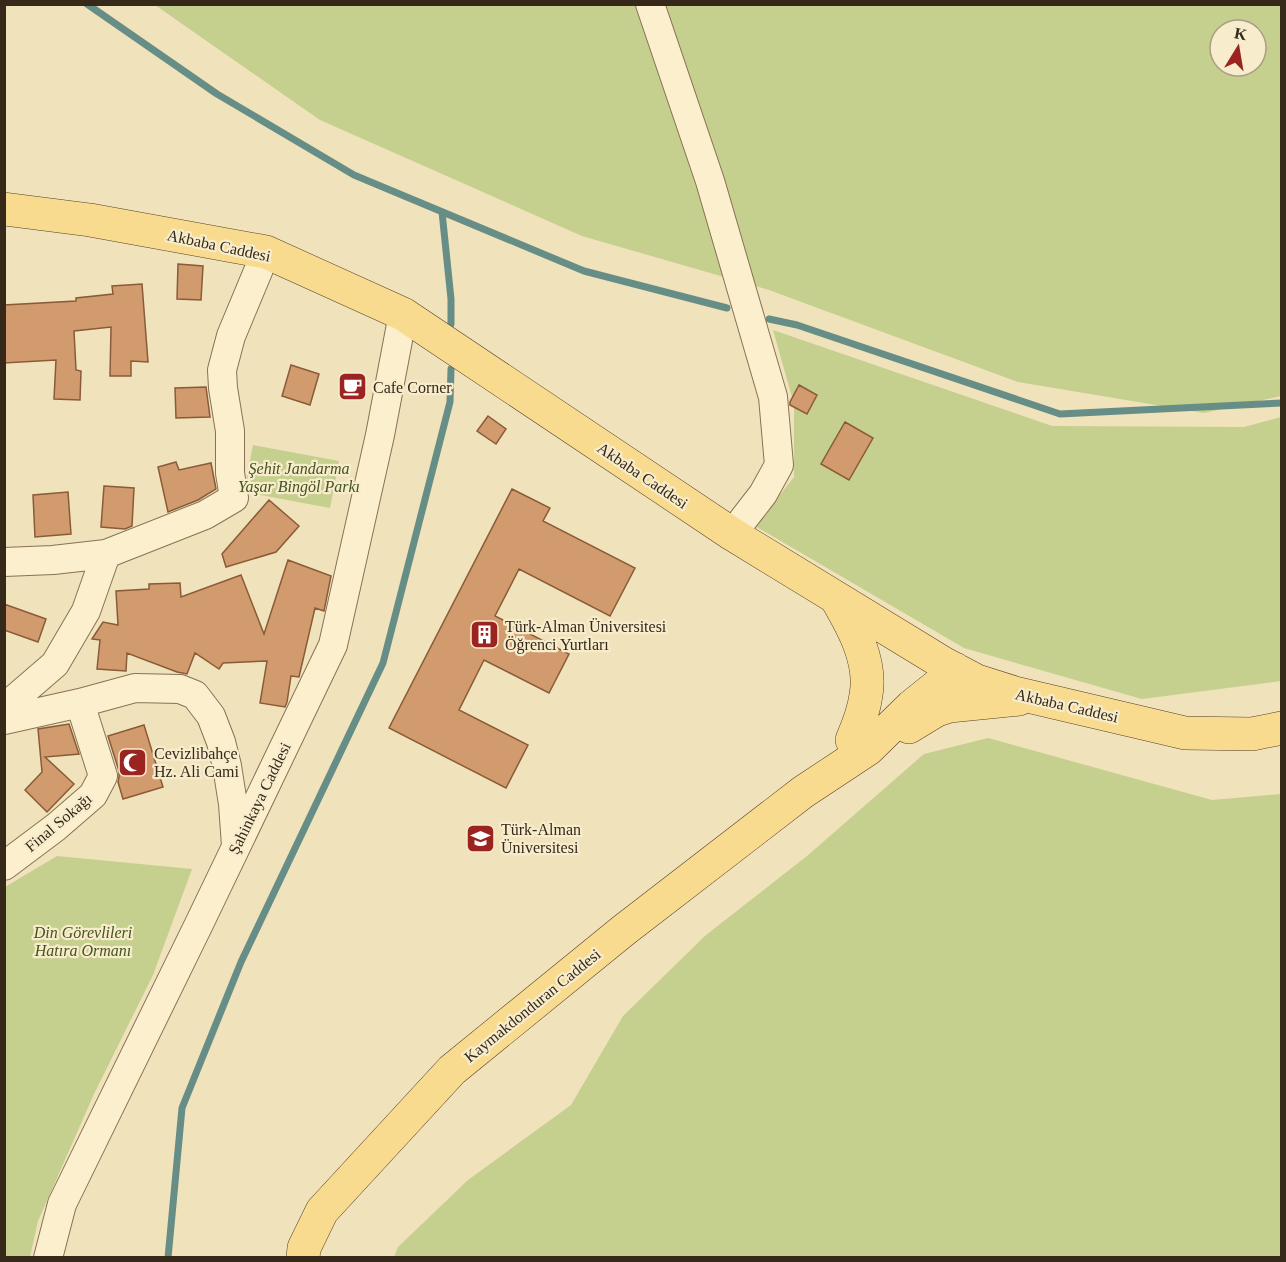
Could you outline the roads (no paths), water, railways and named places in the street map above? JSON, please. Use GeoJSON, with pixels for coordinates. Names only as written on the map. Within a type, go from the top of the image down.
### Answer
{"type":"FeatureCollection","features":[{"type":"Feature","properties":{"kind":"main road","name":"Akbaba Caddesi"},"geometry":{"type":"LineString","coordinates":[[4,209],[90,220],[266,252],[403,314],[732,534],[943,663],[977,681],[1033,698],[1185,733],[1252,734],[1281,728]]}},
{"type":"Feature","properties":{"kind":"main road"},"geometry":{"type":"LineString","coordinates":[[835,597],[850,621],[860,645],[867,674],[867,693],[860,745]]}},
{"type":"Feature","properties":{"kind":"main road"},"geometry":{"type":"LineString","coordinates":[[860,745],[938,686],[943,663]]}},
{"type":"Feature","properties":{"kind":"main road"},"geometry":{"type":"LineString","coordinates":[[860,745],[949,706],[1033,698]]}},
{"type":"Feature","properties":{"kind":"main road","name":"Kaymakdonduran Caddesi"},"geometry":{"type":"LineString","coordinates":[[303,1257],[304,1248],[322,1211],[452,1070],[624,930],[803,792],[860,745]]}},
{"type":"Feature","properties":{"kind":"street"},"geometry":{"type":"LineString","coordinates":[[650,4],[710,181],[772,397],[779,465],[763,494],[732,534]]}},
{"type":"Feature","properties":{"kind":"street"},"geometry":{"type":"LineString","coordinates":[[4,562],[106,555],[205,515],[234,498],[230,473],[230,431],[222,370],[231,336],[266,252]]}},
{"type":"Feature","properties":{"kind":"street","name":"Şahinkaya Caddesi"},"geometry":{"type":"LineString","coordinates":[[48,1257],[62,1204],[333,645],[380,435],[403,314]]}},
{"type":"Feature","properties":{"kind":"street"},"geometry":{"type":"LineString","coordinates":[[4,708],[55,664],[86,611],[106,555]]}},
{"type":"Feature","properties":{"kind":"street"},"geometry":{"type":"LineString","coordinates":[[4,720],[135,688],[180,690],[195,695],[211,716],[221,742],[233,804],[236,847]]}},
{"type":"Feature","properties":{"kind":"street","name":"Final Sokağı"},"geometry":{"type":"LineString","coordinates":[[4,866],[56,827],[93,795],[103,776],[80,703]]}},
{"type":"Feature","properties":{"kind":"waterway"},"geometry":{"type":"LineString","coordinates":[[87,4],[217,94],[354,175],[584,271],[727,308]]}},
{"type":"Feature","properties":{"kind":"waterway"},"geometry":{"type":"LineString","coordinates":[[442,212],[451,299],[451,324]]}},
{"type":"Feature","properties":{"kind":"waterway"},"geometry":{"type":"LineString","coordinates":[[769,319],[797,325],[1060,414],[1282,403]]}},
{"type":"Feature","properties":{"kind":"waterway"},"geometry":{"type":"LineString","coordinates":[[168,1258],[182,1108],[241,962],[383,663],[450,402],[451,369]]}},
{"type":"Feature","properties":{"kind":"place","name":"Cafe Corner"},"geometry":{"type":"Point","coordinates":[352,387]}},
{"type":"Feature","properties":{"kind":"place","name":"Türk-Alman Üniversitesi Öğrenci Yurtları"},"geometry":{"type":"Point","coordinates":[484,635]}},
{"type":"Feature","properties":{"kind":"place","name":"Cevizlibahçe Hz. Ali Cami"},"geometry":{"type":"Point","coordinates":[133,762]}},
{"type":"Feature","properties":{"kind":"place","name":"Türk-Alman Üniversitesi"},"geometry":{"type":"Point","coordinates":[480,838]}},
{"type":"Feature","properties":{"kind":"park label","name":"Şehit Jandarma Yaşar Bingöl Parkı"},"geometry":{"type":"Point","coordinates":[299,477]}},
{"type":"Feature","properties":{"kind":"park label","name":"Din Görevlileri Hatıra Ormanı"},"geometry":{"type":"Point","coordinates":[83,941]}}]}
